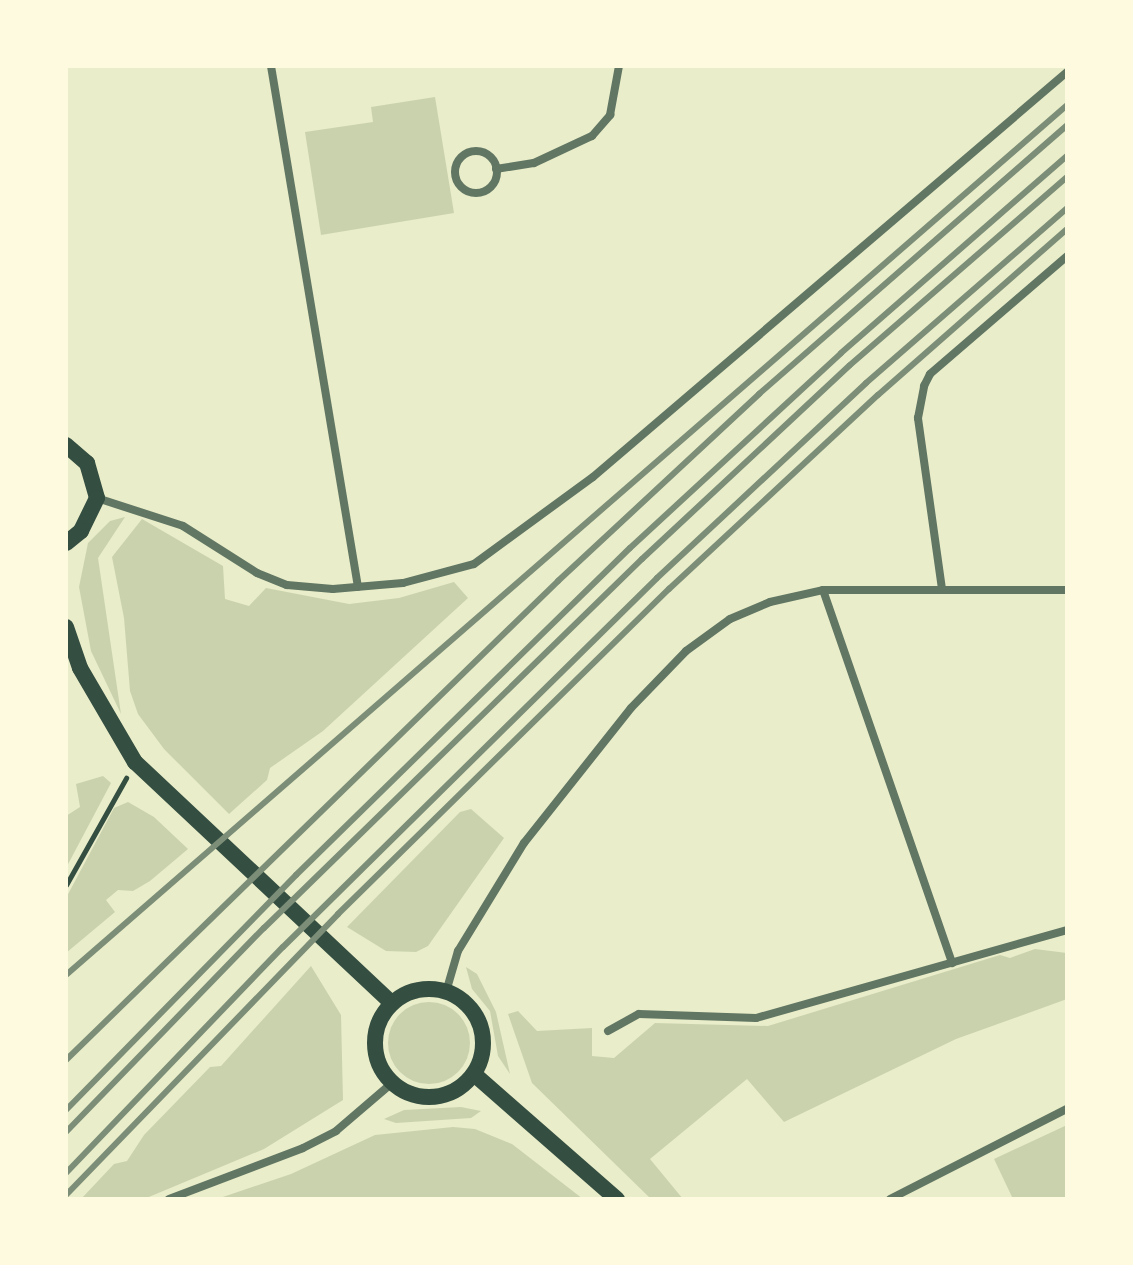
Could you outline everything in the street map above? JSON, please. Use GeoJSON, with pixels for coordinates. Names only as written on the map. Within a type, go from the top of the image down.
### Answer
{"type":"FeatureCollection","features":[{"type":"Feature","properties":{"kind":"main road"},"geometry":{"type":"LineString","coordinates":[[66,445],[87,463],[97,498],[87,523],[66,543]]}},
{"type":"Feature","properties":{"kind":"main road"},"geometry":{"type":"LineString","coordinates":[[66,627],[80,668],[135,762],[392,1003]]}},
{"type":"Feature","properties":{"kind":"main road"},"geometry":{"type":"LineString","coordinates":[[446,992],[464,1001],[483,1036],[474,1074],[441,1096],[415,1096],[392,1083],[375,1052],[378,1025],[392,1003],[408,993],[446,992]]}},
{"type":"Feature","properties":{"kind":"main road"},"geometry":{"type":"LineString","coordinates":[[474,1074],[617,1199]]}},
{"type":"Feature","properties":{"kind":"street"},"geometry":{"type":"LineString","coordinates":[[271,66],[358,587]]}},
{"type":"Feature","properties":{"kind":"street"},"geometry":{"type":"LineString","coordinates":[[496,169],[545,160],[592,136],[610,115],[619,66]]}},
{"type":"Feature","properties":{"kind":"street"},"geometry":{"type":"LineString","coordinates":[[97,498],[183,526],[257,573],[287,585],[358,587],[438,578],[474,564],[524,531],[1067,72]]}},
{"type":"Feature","properties":{"kind":"street"},"geometry":{"type":"LineString","coordinates":[[476,151],[490,156],[496,169],[494,182],[479,193],[461,187],[455,176],[458,161],[476,151]]}},
{"type":"Feature","properties":{"kind":"street"},"geometry":{"type":"LineString","coordinates":[[942,589],[918,418],[924,386],[930,374],[1067,256]]}},
{"type":"Feature","properties":{"kind":"street"},"geometry":{"type":"LineString","coordinates":[[823,590],[952,963]]}},
{"type":"Feature","properties":{"kind":"street"},"geometry":{"type":"LineString","coordinates":[[446,992],[458,951],[524,843],[631,708],[686,651],[730,619],[770,602],[823,590],[1067,590]]}},
{"type":"Feature","properties":{"kind":"street"},"geometry":{"type":"LineString","coordinates":[[608,1031],[639,1014],[756,1018],[1067,930]]}},
{"type":"Feature","properties":{"kind":"street"},"geometry":{"type":"LineString","coordinates":[[169,1199],[325,1136],[392,1083]]}},
{"type":"Feature","properties":{"kind":"street"},"geometry":{"type":"LineString","coordinates":[[890,1199],[1067,1109]]}},
{"type":"Feature","properties":{"kind":"path"},"geometry":{"type":"LineString","coordinates":[[66,885],[135,762]]}},
{"type":"Feature","properties":{"kind":"green space"},"geometry":{"type":"Polygon","coordinates":[[[435,97],[454,213],[321,235],[305,132],[373,122],[371,107],[435,97]]]}},
{"type":"Feature","properties":{"kind":"green space"},"geometry":{"type":"Polygon","coordinates":[[[125,517],[98,558],[121,714],[91,651],[79,587],[88,543],[110,521],[125,517]]]}},
{"type":"Feature","properties":{"kind":"green space"},"geometry":{"type":"Polygon","coordinates":[[[142,519],[223,566],[225,599],[249,606],[266,588],[349,604],[399,598],[454,582],[468,598],[323,731],[270,768],[267,780],[229,814],[164,749],[138,714],[130,691],[124,618],[112,557],[142,519]]]}},
{"type":"Feature","properties":{"kind":"green space"},"geometry":{"type":"Polygon","coordinates":[[[103,776],[111,783],[66,868],[66,816],[80,807],[76,784],[103,776]]]}},
{"type":"Feature","properties":{"kind":"green space"},"geometry":{"type":"Polygon","coordinates":[[[128,802],[154,817],[188,849],[150,881],[133,891],[118,890],[106,900],[115,912],[66,953],[66,898],[114,808],[128,802]]]}},
{"type":"Feature","properties":{"kind":"green space"},"geometry":{"type":"Polygon","coordinates":[[[471,809],[504,838],[428,946],[416,952],[386,951],[347,927],[460,812],[471,809]]]}},
{"type":"Feature","properties":{"kind":"green space"},"geometry":{"type":"Polygon","coordinates":[[[1035,949],[1067,953],[1067,999],[956,1039],[784,1122],[747,1079],[650,1159],[683,1199],[651,1199],[532,1083],[508,1014],[518,1011],[537,1031],[592,1028],[592,1056],[614,1058],[655,1023],[768,1026],[1000,955],[1010,958],[1035,949]]]}},
{"type":"Feature","properties":{"kind":"green space"},"geometry":{"type":"Polygon","coordinates":[[[311,966],[341,1015],[343,1100],[264,1149],[144,1199],[81,1199],[114,1164],[127,1161],[144,1135],[210,1067],[221,1066],[311,966]]]}},
{"type":"Feature","properties":{"kind":"green space"},"geometry":{"type":"Polygon","coordinates":[[[466,967],[477,974],[496,1012],[510,1074],[498,1056],[490,1011],[472,989],[466,967]]]}},
{"type":"Feature","properties":{"kind":"green space"},"geometry":{"type":"Polygon","coordinates":[[[429,1002],[445,1005],[458,1014],[467,1027],[470,1043],[467,1059],[458,1072],[445,1081],[429,1084],[413,1081],[400,1072],[391,1059],[388,1043],[391,1027],[400,1014],[413,1005],[429,1002]]]}},
{"type":"Feature","properties":{"kind":"green space"},"geometry":{"type":"Polygon","coordinates":[[[461,1107],[481,1111],[471,1118],[396,1123],[384,1119],[404,1110],[461,1107]]]}},
{"type":"Feature","properties":{"kind":"green space"},"geometry":{"type":"Polygon","coordinates":[[[1067,1125],[1067,1199],[1013,1199],[994,1159],[1067,1125]]]}},
{"type":"Feature","properties":{"kind":"green space"},"geometry":{"type":"Polygon","coordinates":[[[453,1127],[475,1129],[512,1144],[583,1199],[217,1199],[291,1174],[375,1135],[453,1127]]]}},
{"type":"Feature","properties":{"kind":"railway"},"geometry":{"type":"LineString","coordinates":[[66,975],[1067,105]]}},
{"type":"Feature","properties":{"kind":"railway"},"geometry":{"type":"LineString","coordinates":[[66,1060],[558,581],[759,394],[1067,125]]}},
{"type":"Feature","properties":{"kind":"railway"},"geometry":{"type":"LineString","coordinates":[[66,1110],[296,875],[630,548],[841,353],[1067,156]]}},
{"type":"Feature","properties":{"kind":"railway"},"geometry":{"type":"LineString","coordinates":[[66,1132],[264,928],[642,559],[850,365],[1067,177]]}},
{"type":"Feature","properties":{"kind":"railway"},"geometry":{"type":"LineString","coordinates":[[66,1173],[283,947],[657,578],[866,383],[1067,208]]}},
{"type":"Feature","properties":{"kind":"railway"},"geometry":{"type":"LineString","coordinates":[[66,1195],[338,914],[669,589],[878,395],[1067,229]]}}]}
